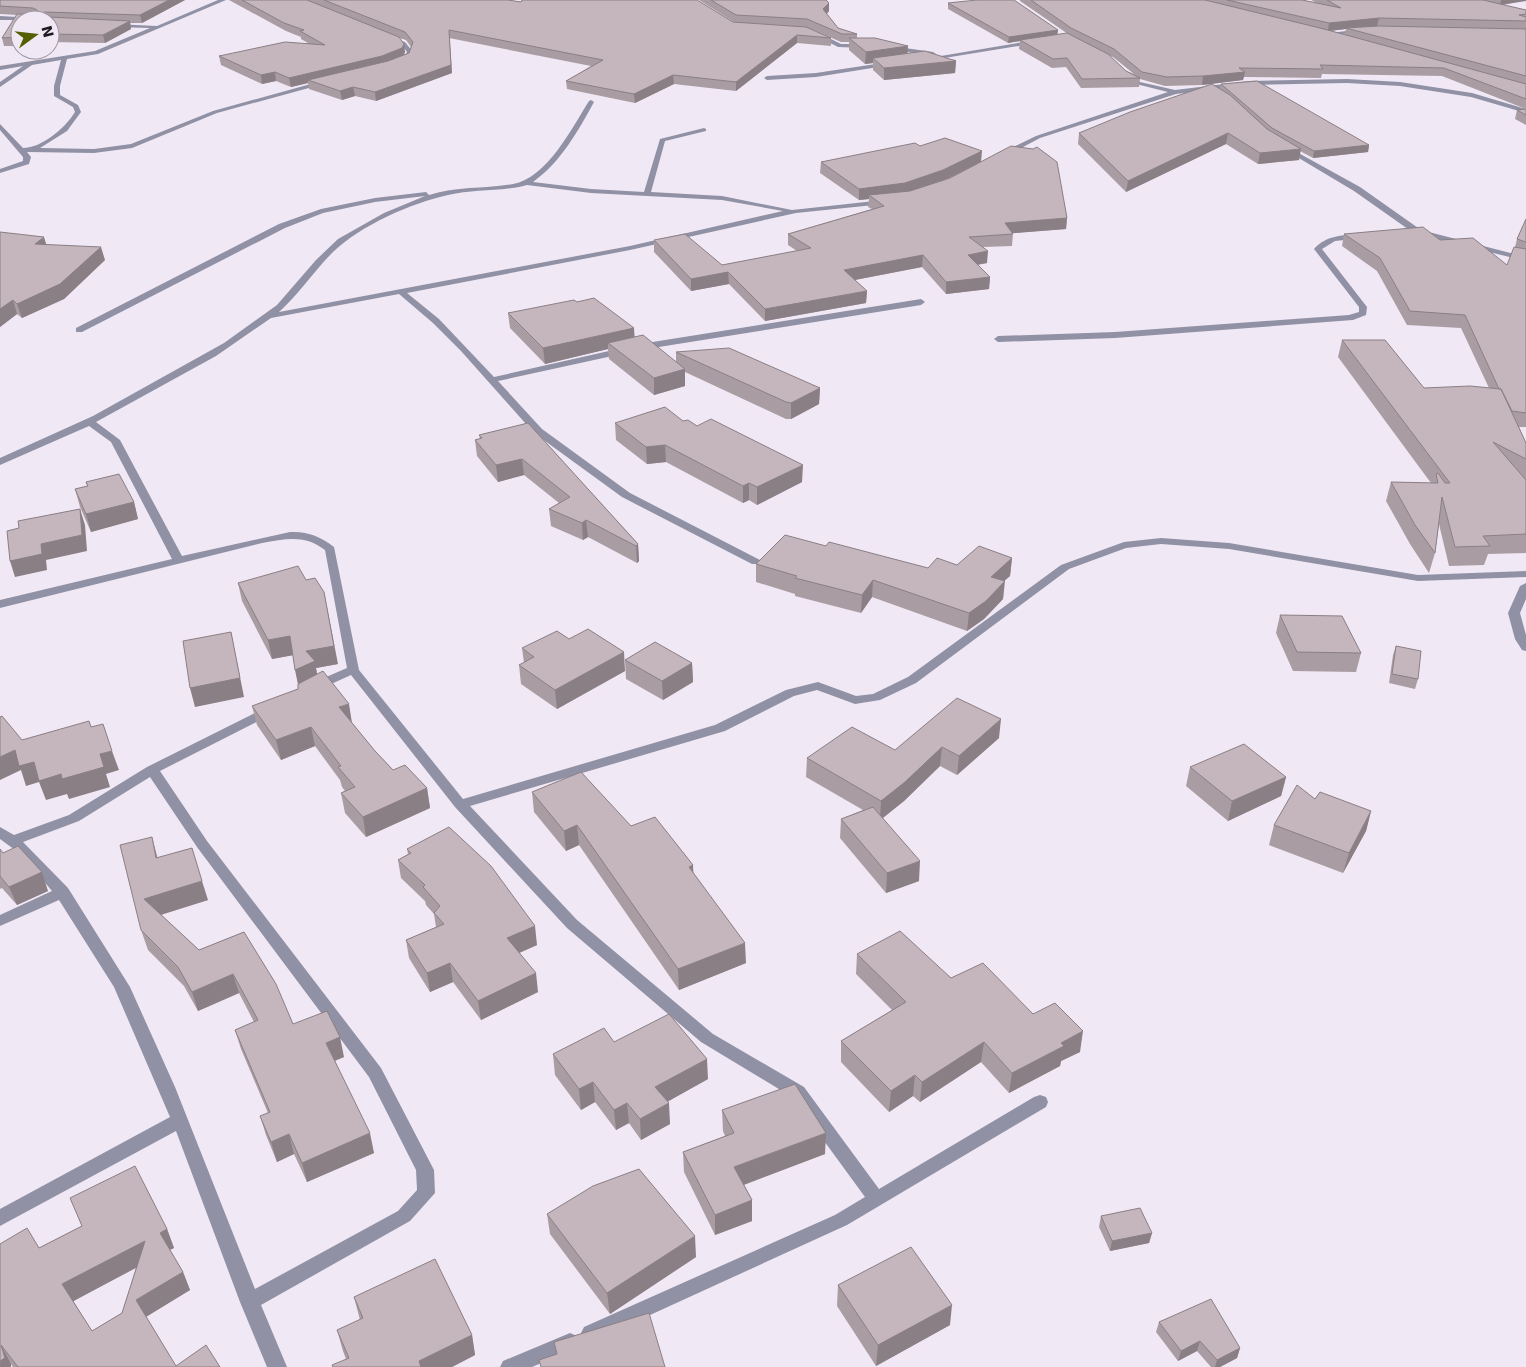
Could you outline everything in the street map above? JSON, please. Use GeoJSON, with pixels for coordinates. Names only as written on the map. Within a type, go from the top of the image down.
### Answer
{"type":"FeatureCollection","features":[{"type":"Feature","properties":{"kind":"street"},"geometry":{"type":"LineString","coordinates":[[0,68],[96,54],[223,0]]}},
{"type":"Feature","properties":{"kind":"street"},"geometry":{"type":"LineString","coordinates":[[104,24],[158,27]]}},
{"type":"Feature","properties":{"kind":"street"},"geometry":{"type":"LineString","coordinates":[[1324,34],[1368,30]]}},
{"type":"Feature","properties":{"kind":"street"},"geometry":{"type":"LineString","coordinates":[[807,31],[840,46],[870,46]]}},
{"type":"Feature","properties":{"kind":"street"},"geometry":{"type":"LineString","coordinates":[[1314,32],[1342,39]]}},
{"type":"Feature","properties":{"kind":"street"},"geometry":{"type":"LineString","coordinates":[[385,36],[403,43],[410,52],[407,59],[393,64]]}},
{"type":"Feature","properties":{"kind":"street"},"geometry":{"type":"LineString","coordinates":[[918,60],[1041,42]]}},
{"type":"Feature","properties":{"kind":"street"},"geometry":{"type":"LineString","coordinates":[[880,46],[945,56]]}},
{"type":"Feature","properties":{"kind":"street"},"geometry":{"type":"LineString","coordinates":[[31,150],[57,136],[73,122],[78,112],[76,106],[57,96],[57,86],[64,60]]}},
{"type":"Feature","properties":{"kind":"street"},"geometry":{"type":"LineString","coordinates":[[767,78],[816,74],[900,62]]}},
{"type":"Feature","properties":{"kind":"street"},"geometry":{"type":"LineString","coordinates":[[0,85],[31,64]]}},
{"type":"Feature","properties":{"kind":"street"},"geometry":{"type":"LineString","coordinates":[[1120,71],[1138,83],[1176,92]]}},
{"type":"Feature","properties":{"kind":"street"},"geometry":{"type":"LineString","coordinates":[[19,150],[94,151],[132,146],[215,112],[334,80]]}},
{"type":"Feature","properties":{"kind":"street"},"geometry":{"type":"LineString","coordinates":[[997,157],[1038,137],[1176,92],[1207,87],[1296,81],[1400,84],[1472,95],[1526,110]]}},
{"type":"Feature","properties":{"kind":"street"},"geometry":{"type":"LineString","coordinates":[[1207,87],[1223,98]]}},
{"type":"Feature","properties":{"kind":"street"},"geometry":{"type":"LineString","coordinates":[[526,183],[538,174],[572,136],[591,102]]}},
{"type":"Feature","properties":{"kind":"street"},"geometry":{"type":"LineString","coordinates":[[0,126],[27,157],[26,162],[0,171]]}},
{"type":"Feature","properties":{"kind":"street"},"geometry":{"type":"LineString","coordinates":[[648,193],[662,140],[704,130]]}},
{"type":"Feature","properties":{"kind":"street"},"geometry":{"type":"LineString","coordinates":[[1276,142],[1357,189],[1418,232]]}},
{"type":"Feature","properties":{"kind":"street"},"geometry":{"type":"LineString","coordinates":[[79,330],[282,226],[313,214],[375,200],[526,183],[591,191],[722,198],[796,211]]}},
{"type":"Feature","properties":{"kind":"street"},"geometry":{"type":"LineString","coordinates":[[0,462],[44,445],[90,422],[198,363],[270,316],[322,260],[350,234],[419,202],[448,192]]}},
{"type":"Feature","properties":{"kind":"street"},"geometry":{"type":"LineString","coordinates":[[270,316],[630,248],[796,211],[892,200]]}},
{"type":"Feature","properties":{"kind":"street"},"geometry":{"type":"LineString","coordinates":[[1400,233],[1418,232],[1526,259]]}},
{"type":"Feature","properties":{"kind":"street"},"geometry":{"type":"LineString","coordinates":[[998,339],[1115,335],[1350,318],[1363,313],[1363,307],[1318,249],[1324,242],[1336,238],[1373,235]]}},
{"type":"Feature","properties":{"kind":"street"},"geometry":{"type":"LineString","coordinates":[[401,292],[436,321],[538,431],[626,495],[756,562]]}},
{"type":"Feature","properties":{"kind":"street"},"geometry":{"type":"LineString","coordinates":[[492,380],[640,347],[921,302]]}},
{"type":"Feature","properties":{"kind":"street"},"geometry":{"type":"LineString","coordinates":[[90,422],[115,440],[178,560]]}},
{"type":"Feature","properties":{"kind":"street"},"geometry":{"type":"LineString","coordinates":[[0,604],[262,540],[299,534],[313,536],[322,541],[330,549],[352,670],[460,804],[572,924],[707,1038],[798,1092],[877,1200]]}},
{"type":"Feature","properties":{"kind":"street"},"geometry":{"type":"LineString","coordinates":[[460,804],[720,728],[790,693],[818,686],[854,700],[876,697],[912,680],[1065,567],[1124,544],[1160,541],[1229,546],[1418,578],[1526,574]]}},
{"type":"Feature","properties":{"kind":"street"},"geometry":{"type":"LineString","coordinates":[[1526,586],[1514,612],[1521,640],[1526,647]]}},
{"type":"Feature","properties":{"kind":"street"},"geometry":{"type":"LineString","coordinates":[[300,695],[352,670]]}},
{"type":"Feature","properties":{"kind":"street"},"geometry":{"type":"LineString","coordinates":[[277,1367],[249,1302],[180,1120],[125,993],[63,892],[7,836],[74,818],[152,770],[282,704]]}},
{"type":"Feature","properties":{"kind":"street"},"geometry":{"type":"LineString","coordinates":[[152,770],[202,844],[375,1072],[425,1170],[426,1193],[404,1216],[249,1302]]}},
{"type":"Feature","properties":{"kind":"street"},"geometry":{"type":"LineString","coordinates":[[0,922],[63,892]]}},
{"type":"Feature","properties":{"kind":"street"},"geometry":{"type":"LineString","coordinates":[[510,1367],[606,1327],[832,1224],[877,1200],[1040,1102]]}},
{"type":"Feature","properties":{"kind":"street"},"geometry":{"type":"LineString","coordinates":[[0,1218],[180,1120]]}},
{"type":"Feature","properties":{"kind":"building"},"geometry":{"type":"Polygon","coordinates":[[[0,0],[169,0],[140,15],[60,12],[60,10],[37,10],[33,8],[0,6],[0,0]]]}},
{"type":"Feature","properties":{"kind":"building"},"geometry":{"type":"Polygon","coordinates":[[[242,0],[307,0],[399,37],[404,44],[402,48],[382,56],[289,78],[275,72],[261,75],[219,56],[285,42],[325,45],[300,31],[304,30],[284,23],[242,0]]]}},
{"type":"Feature","properties":{"kind":"building"},"geometry":{"type":"Polygon","coordinates":[[[324,0],[508,0],[521,2],[522,0],[697,0],[733,22],[806,27],[831,38],[797,35],[736,82],[673,75],[634,94],[566,81],[603,60],[449,30],[451,65],[375,92],[353,87],[340,91],[308,80],[388,61],[409,53],[413,42],[405,32],[324,0]]]}},
{"type":"Feature","properties":{"kind":"building"},"geometry":{"type":"Polygon","coordinates":[[[711,0],[826,0],[829,3],[823,9],[838,28],[857,34],[842,34],[807,19],[736,15],[711,0]]]}},
{"type":"Feature","properties":{"kind":"building"},"geometry":{"type":"Polygon","coordinates":[[[977,0],[1014,0],[1058,30],[1009,37],[948,3],[977,0]]]}},
{"type":"Feature","properties":{"kind":"building"},"geometry":{"type":"Polygon","coordinates":[[[1031,0],[1205,0],[1324,29],[1526,84],[1526,99],[1444,68],[1320,65],[1323,69],[1239,68],[1245,72],[1167,77],[1142,72],[1114,49],[1071,28],[1031,0]]]}},
{"type":"Feature","properties":{"kind":"building"},"geometry":{"type":"Polygon","coordinates":[[[1227,0],[1302,0],[1341,8],[1327,0],[1483,0],[1526,10],[1526,14],[1519,15],[1526,17],[1526,21],[1379,18],[1329,23],[1227,0]]]}},
{"type":"Feature","properties":{"kind":"building"},"geometry":{"type":"Polygon","coordinates":[[[60,18],[130,21],[103,35],[60,34],[60,18]]]}},
{"type":"Feature","properties":{"kind":"building"},"geometry":{"type":"Polygon","coordinates":[[[10,25],[10,38],[2,38],[10,25]]]}},
{"type":"Feature","properties":{"kind":"building"},"geometry":{"type":"Polygon","coordinates":[[[1379,26],[1526,29],[1526,76],[1346,28],[1379,26]]]}},
{"type":"Feature","properties":{"kind":"building"},"geometry":{"type":"Polygon","coordinates":[[[1067,33],[1108,54],[1126,71],[1140,78],[1082,79],[1067,58],[1053,59],[1020,40],[1067,33]]]}},
{"type":"Feature","properties":{"kind":"building"},"geometry":{"type":"Polygon","coordinates":[[[849,38],[875,38],[908,46],[866,52],[849,38]]]}},
{"type":"Feature","properties":{"kind":"building"},"geometry":{"type":"Polygon","coordinates":[[[925,51],[956,61],[884,68],[873,58],[925,51]]]}},
{"type":"Feature","properties":{"kind":"building"},"geometry":{"type":"Polygon","coordinates":[[[1257,81],[1369,145],[1314,151],[1272,128],[1221,84],[1257,81]]]}},
{"type":"Feature","properties":{"kind":"building"},"geometry":{"type":"Polygon","coordinates":[[[1212,84],[1230,95],[1267,129],[1301,149],[1260,153],[1228,133],[1128,181],[1079,133],[1130,112],[1212,84]]]}},
{"type":"Feature","properties":{"kind":"building"},"geometry":{"type":"Polygon","coordinates":[[[1526,109],[1526,115],[1517,110],[1526,109]]]}},
{"type":"Feature","properties":{"kind":"building"},"geometry":{"type":"Polygon","coordinates":[[[945,138],[982,151],[943,170],[905,183],[859,189],[821,162],[915,143],[920,146],[945,138]]]}},
{"type":"Feature","properties":{"kind":"building"},"geometry":{"type":"Polygon","coordinates":[[[1011,146],[1033,149],[1037,147],[1057,162],[1067,218],[1005,223],[1013,234],[969,237],[988,251],[968,255],[990,277],[946,282],[923,255],[844,270],[867,291],[765,309],[728,272],[691,279],[654,240],[685,234],[722,265],[811,248],[788,234],[884,206],[869,195],[910,191],[950,178],[1011,146]]]}},
{"type":"Feature","properties":{"kind":"building"},"geometry":{"type":"Polygon","coordinates":[[[1526,219],[1526,242],[1517,239],[1526,219]]]}},
{"type":"Feature","properties":{"kind":"building"},"geometry":{"type":"Polygon","coordinates":[[[1423,227],[1440,240],[1473,238],[1507,265],[1514,247],[1526,249],[1526,413],[1512,411],[1501,389],[1499,389],[1465,315],[1410,311],[1380,258],[1344,234],[1423,227]]]}},
{"type":"Feature","properties":{"kind":"building"},"geometry":{"type":"Polygon","coordinates":[[[0,232],[44,237],[35,244],[101,247],[60,284],[17,304],[13,300],[0,309],[0,232]]]}},
{"type":"Feature","properties":{"kind":"building"},"geometry":{"type":"Polygon","coordinates":[[[594,298],[634,328],[543,348],[508,313],[574,300],[577,302],[594,298]]]}},
{"type":"Feature","properties":{"kind":"building"},"geometry":{"type":"Polygon","coordinates":[[[643,335],[685,369],[654,378],[608,343],[643,335]]]}},
{"type":"Feature","properties":{"kind":"building"},"geometry":{"type":"Polygon","coordinates":[[[1342,340],[1385,340],[1424,388],[1470,386],[1501,389],[1526,443],[1526,459],[1493,442],[1526,480],[1526,534],[1483,536],[1490,546],[1455,547],[1442,497],[1435,553],[1415,525],[1391,482],[1438,483],[1436,474],[1438,473],[1445,483],[1450,483],[1342,340]]]}},
{"type":"Feature","properties":{"kind":"building"},"geometry":{"type":"Polygon","coordinates":[[[729,348],[820,388],[791,403],[786,402],[676,352],[729,348]]]}},
{"type":"Feature","properties":{"kind":"building"},"geometry":{"type":"Polygon","coordinates":[[[665,407],[683,421],[688,420],[697,426],[711,419],[803,465],[757,487],[749,483],[743,486],[665,445],[646,447],[615,423],[665,407]]]}},
{"type":"Feature","properties":{"kind":"building"},"geometry":{"type":"Polygon","coordinates":[[[528,423],[638,544],[636,546],[586,520],[582,523],[549,509],[570,497],[522,459],[496,465],[475,440],[482,438],[479,435],[528,423]]]}},
{"type":"Feature","properties":{"kind":"building"},"geometry":{"type":"Polygon","coordinates":[[[119,474],[134,502],[86,514],[75,489],[88,486],[86,482],[119,474]]]}},
{"type":"Feature","properties":{"kind":"building"},"geometry":{"type":"Polygon","coordinates":[[[80,509],[82,535],[41,544],[42,554],[10,561],[7,531],[19,528],[18,521],[80,509]]]}},
{"type":"Feature","properties":{"kind":"building"},"geometry":{"type":"Polygon","coordinates":[[[785,535],[826,546],[829,542],[928,568],[937,558],[957,565],[979,546],[1012,558],[991,577],[1005,581],[986,601],[969,613],[873,580],[862,595],[795,578],[797,576],[756,564],[785,535]]]}},
{"type":"Feature","properties":{"kind":"building"},"geometry":{"type":"Polygon","coordinates":[[[298,566],[306,580],[315,578],[324,592],[334,646],[306,651],[315,661],[295,670],[290,636],[268,640],[238,583],[298,566]]]}},
{"type":"Feature","properties":{"kind":"building"},"geometry":{"type":"Polygon","coordinates":[[[1280,615],[1342,616],[1361,653],[1297,652],[1280,615]]]}},
{"type":"Feature","properties":{"kind":"building"},"geometry":{"type":"Polygon","coordinates":[[[588,629],[624,652],[555,690],[519,665],[534,657],[522,648],[557,631],[569,639],[588,629]]]}},
{"type":"Feature","properties":{"kind":"building"},"geometry":{"type":"Polygon","coordinates":[[[231,632],[240,678],[190,688],[183,641],[231,632]]]}},
{"type":"Feature","properties":{"kind":"building"},"geometry":{"type":"Polygon","coordinates":[[[655,642],[692,663],[662,681],[625,660],[655,642]]]}},
{"type":"Feature","properties":{"kind":"building"},"geometry":{"type":"Polygon","coordinates":[[[1396,646],[1421,651],[1418,679],[1392,674],[1396,646]]]}},
{"type":"Feature","properties":{"kind":"building"},"geometry":{"type":"Polygon","coordinates":[[[323,671],[349,704],[339,707],[375,751],[393,770],[405,765],[427,788],[363,817],[341,793],[355,787],[338,767],[341,766],[311,727],[276,740],[252,706],[298,689],[298,684],[323,671]]]}},
{"type":"Feature","properties":{"kind":"building"},"geometry":{"type":"Polygon","coordinates":[[[957,698],[1001,719],[959,756],[942,747],[905,782],[881,801],[807,758],[852,727],[895,750],[957,698]]]}},
{"type":"Feature","properties":{"kind":"building"},"geometry":{"type":"Polygon","coordinates":[[[2,716],[22,740],[89,721],[91,727],[103,724],[112,751],[100,754],[104,767],[62,779],[61,774],[39,781],[34,762],[19,766],[15,750],[0,757],[0,717],[2,716]]]}},
{"type":"Feature","properties":{"kind":"building"},"geometry":{"type":"Polygon","coordinates":[[[1244,744],[1286,777],[1232,801],[1190,767],[1244,744]]]}},
{"type":"Feature","properties":{"kind":"building"},"geometry":{"type":"Polygon","coordinates":[[[581,772],[631,826],[655,817],[693,865],[689,867],[745,943],[678,969],[577,825],[564,831],[532,792],[581,772]]]}},
{"type":"Feature","properties":{"kind":"building"},"geometry":{"type":"Polygon","coordinates":[[[1297,785],[1315,799],[1320,792],[1371,811],[1349,853],[1274,825],[1297,785]]]}},
{"type":"Feature","properties":{"kind":"building"},"geometry":{"type":"Polygon","coordinates":[[[873,807],[920,861],[887,873],[841,819],[873,807]]]}},
{"type":"Feature","properties":{"kind":"building"},"geometry":{"type":"Polygon","coordinates":[[[449,827],[491,866],[535,926],[507,938],[536,973],[478,1001],[450,963],[427,973],[406,940],[444,924],[434,913],[440,906],[423,887],[425,885],[398,860],[411,853],[407,849],[449,827]]]}},
{"type":"Feature","properties":{"kind":"building"},"geometry":{"type":"Polygon","coordinates":[[[152,837],[156,858],[192,848],[202,881],[144,899],[199,950],[244,932],[276,984],[293,1024],[327,1011],[340,1037],[326,1043],[370,1133],[302,1163],[289,1134],[271,1142],[260,1116],[270,1112],[235,1030],[258,1020],[233,974],[192,992],[178,967],[141,930],[120,845],[152,837]]]}},
{"type":"Feature","properties":{"kind":"building"},"geometry":{"type":"Polygon","coordinates":[[[18,846],[42,872],[9,887],[0,876],[0,849],[3,853],[18,846]]]}},
{"type":"Feature","properties":{"kind":"building"},"geometry":{"type":"Polygon","coordinates":[[[900,931],[951,978],[983,963],[1033,1014],[1055,1003],[1083,1031],[1061,1043],[1064,1046],[1012,1073],[984,1042],[922,1082],[915,1075],[891,1091],[841,1041],[906,1002],[857,954],[900,931]]]}},
{"type":"Feature","properties":{"kind":"building"},"geometry":{"type":"Polygon","coordinates":[[[669,1014],[707,1059],[655,1087],[669,1103],[640,1119],[627,1103],[614,1110],[593,1082],[579,1089],[553,1054],[604,1028],[614,1042],[669,1014]]]}},
{"type":"Feature","properties":{"kind":"building"},"geometry":{"type":"Polygon","coordinates":[[[795,1084],[826,1133],[734,1167],[752,1200],[715,1215],[683,1152],[734,1133],[722,1110],[795,1084]]]}},
{"type":"Feature","properties":{"kind":"building"},"geometry":{"type":"Polygon","coordinates":[[[135,1166],[167,1229],[160,1233],[183,1272],[136,1300],[176,1366],[206,1345],[220,1367],[18,1367],[1,1345],[5,1358],[0,1361],[0,1244],[27,1228],[39,1248],[82,1226],[70,1198],[135,1166]],[[145,1241],[62,1284],[92,1331],[122,1313],[145,1241]]]}},
{"type":"Feature","properties":{"kind":"building"},"geometry":{"type":"Polygon","coordinates":[[[639,1169],[695,1236],[607,1293],[547,1214],[593,1186],[639,1169]]]}},
{"type":"Feature","properties":{"kind":"building"},"geometry":{"type":"Polygon","coordinates":[[[1140,1208],[1152,1233],[1112,1241],[1101,1216],[1140,1208]]]}},
{"type":"Feature","properties":{"kind":"building"},"geometry":{"type":"Polygon","coordinates":[[[911,1247],[952,1305],[878,1345],[838,1285],[911,1247]]]}},
{"type":"Feature","properties":{"kind":"building"},"geometry":{"type":"Polygon","coordinates":[[[435,1259],[472,1335],[419,1361],[421,1367],[333,1367],[332,1365],[349,1358],[337,1330],[363,1318],[354,1297],[435,1259]]]}},
{"type":"Feature","properties":{"kind":"building"},"geometry":{"type":"Polygon","coordinates":[[[1211,1299],[1240,1348],[1217,1360],[1200,1341],[1181,1351],[1159,1322],[1211,1299]]]}},
{"type":"Feature","properties":{"kind":"building"},"geometry":{"type":"Polygon","coordinates":[[[649,1313],[665,1367],[541,1367],[539,1360],[557,1354],[554,1342],[649,1313]]]}}]}
